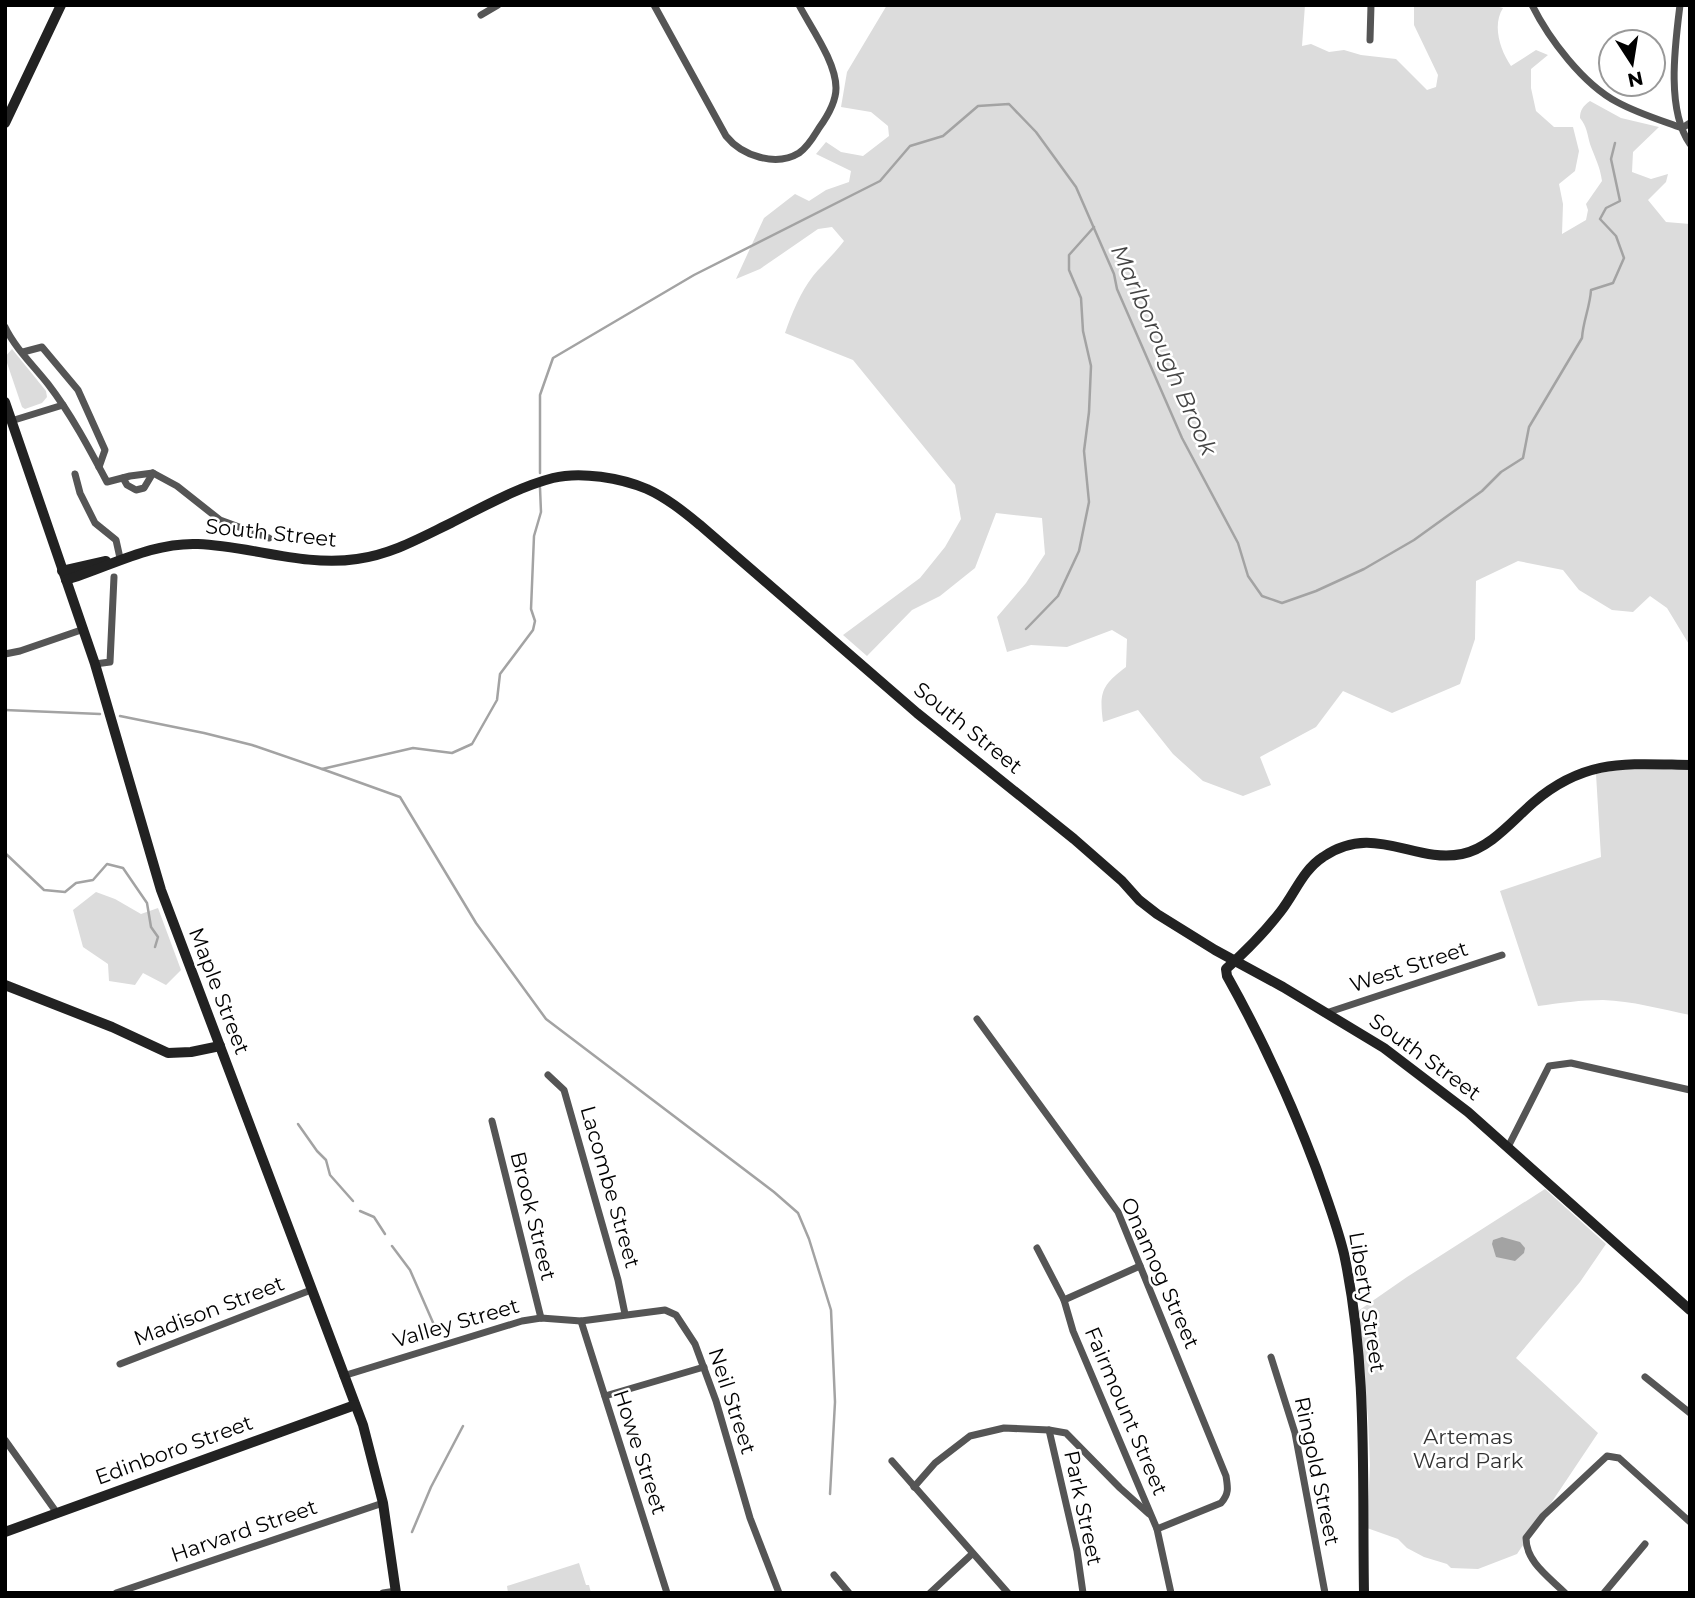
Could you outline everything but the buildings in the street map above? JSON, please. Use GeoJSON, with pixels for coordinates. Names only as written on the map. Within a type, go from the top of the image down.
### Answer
{"type":"FeatureCollection","features":[{"type":"Feature","properties":{"kind":"main road"},"geometry":{"type":"LineString","coordinates":[[5,122],[61,5]]}},
{"type":"Feature","properties":{"kind":"main road","name":"Maple Street"},"geometry":{"type":"LineString","coordinates":[[5,402],[54,547],[75,600],[161,890],[366,1436],[383,1503],[396,1592]]}},
{"type":"Feature","properties":{"kind":"main road","name":"South Street"},"geometry":{"type":"LineString","coordinates":[[84,570],[137,554],[173,546],[200,544],[314,560],[356,559],[407,545],[555,477],[596,477],[649,490],[701,525],[917,713],[1074,839],[1122,881],[1139,900],[1176,926],[1384,1048],[1468,1112],[1690,1310]]}},
{"type":"Feature","properties":{"kind":"main road"},"geometry":{"type":"LineString","coordinates":[[54,547],[84,570],[75,600]]}},
{"type":"Feature","properties":{"kind":"main road","name":"South Street"},"geometry":{"type":"LineString","coordinates":[[64,575],[137,554]]}},
{"type":"Feature","properties":{"kind":"main road"},"geometry":{"type":"LineString","coordinates":[[1235,961],[1275,919],[1310,867],[1331,852],[1350,845],[1373,842],[1443,855],[1462,854],[1491,840],[1543,796],[1586,772],[1612,764],[1690,765]]}},
{"type":"Feature","properties":{"kind":"main road","name":"Liberty Street"},"geometry":{"type":"LineString","coordinates":[[1235,961],[1226,969],[1227,976],[1267,1050],[1300,1123],[1344,1253],[1363,1413],[1364,1593]]}},
{"type":"Feature","properties":{"kind":"main road"},"geometry":{"type":"LineString","coordinates":[[5,985],[112,1027],[168,1053],[220,1046]]}},
{"type":"Feature","properties":{"kind":"main road","name":"Edinboro Street"},"geometry":{"type":"LineString","coordinates":[[5,1532],[355,1405]]}},
{"type":"Feature","properties":{"kind":"street"},"geometry":{"type":"LineString","coordinates":[[481,15],[498,5]]}},
{"type":"Feature","properties":{"kind":"street"},"geometry":{"type":"LineString","coordinates":[[654,5],[731,142],[744,151],[772,159],[791,156],[803,150],[824,121],[836,93],[832,68],[799,5]]}},
{"type":"Feature","properties":{"kind":"street"},"geometry":{"type":"LineString","coordinates":[[1370,40],[1371,5]]}},
{"type":"Feature","properties":{"kind":"street"},"geometry":{"type":"LineString","coordinates":[[1532,5],[1542,24],[1596,88],[1618,103],[1682,128]]}},
{"type":"Feature","properties":{"kind":"street"},"geometry":{"type":"LineString","coordinates":[[1680,5],[1675,72],[1676,99],[1682,128],[1690,144]]}},
{"type":"Feature","properties":{"kind":"street"},"geometry":{"type":"LineString","coordinates":[[1682,128],[1690,123]]}},
{"type":"Feature","properties":{"kind":"street"},"geometry":{"type":"LineString","coordinates":[[5,327],[10,338],[63,405],[107,482],[153,473],[177,486],[220,520],[269,538]]}},
{"type":"Feature","properties":{"kind":"street"},"geometry":{"type":"LineString","coordinates":[[23,352],[42,347],[78,390],[105,450],[99,467]]}},
{"type":"Feature","properties":{"kind":"street"},"geometry":{"type":"LineString","coordinates":[[11,421],[63,405]]}},
{"type":"Feature","properties":{"kind":"street"},"geometry":{"type":"LineString","coordinates":[[123,478],[127,485],[136,490],[144,488],[153,473]]}},
{"type":"Feature","properties":{"kind":"street"},"geometry":{"type":"LineString","coordinates":[[75,474],[80,493],[95,523],[116,540],[120,558]]}},
{"type":"Feature","properties":{"kind":"street"},"geometry":{"type":"LineString","coordinates":[[95,664],[110,662],[114,577]]}},
{"type":"Feature","properties":{"kind":"street"},"geometry":{"type":"LineString","coordinates":[[5,654],[84,629]]}},
{"type":"Feature","properties":{"kind":"street","name":"West Street"},"geometry":{"type":"LineString","coordinates":[[1326,1013],[1502,955]]}},
{"type":"Feature","properties":{"kind":"street","name":"Onamog Street"},"geometry":{"type":"LineString","coordinates":[[977,1019],[1118,1212],[1221,1463],[1228,1488],[1227,1497],[1214,1506],[1157,1529]]}},
{"type":"Feature","properties":{"kind":"street"},"geometry":{"type":"LineString","coordinates":[[1508,1147],[1549,1066],[1571,1063],[1690,1090]]}},
{"type":"Feature","properties":{"kind":"street","name":"Lacombe Street"},"geometry":{"type":"LineString","coordinates":[[548,1075],[564,1090],[618,1280],[625,1314]]}},
{"type":"Feature","properties":{"kind":"street","name":"Brook Street"},"geometry":{"type":"LineString","coordinates":[[492,1121],[541,1318]]}},
{"type":"Feature","properties":{"kind":"street","name":"Fairmount Street"},"geometry":{"type":"LineString","coordinates":[[1037,1248],[1064,1300],[1073,1331],[1157,1529],[1171,1593]]}},
{"type":"Feature","properties":{"kind":"street"},"geometry":{"type":"LineString","coordinates":[[1064,1300],[1140,1266]]}},
{"type":"Feature","properties":{"kind":"street","name":"Madison Street"},"geometry":{"type":"LineString","coordinates":[[120,1364],[311,1290]]}},
{"type":"Feature","properties":{"kind":"street","name":"Neil Street"},"geometry":{"type":"LineString","coordinates":[[581,1321],[665,1310],[676,1315],[690,1335],[704,1367],[750,1518],[779,1593]]}},
{"type":"Feature","properties":{"kind":"street","name":"Valley Street"},"geometry":{"type":"LineString","coordinates":[[343,1376],[522,1321],[541,1318],[581,1321]]}},
{"type":"Feature","properties":{"kind":"street","name":"Howe Street"},"geometry":{"type":"LineString","coordinates":[[581,1321],[667,1593]]}},
{"type":"Feature","properties":{"kind":"street","name":"Ringold Street"},"geometry":{"type":"LineString","coordinates":[[1271,1357],[1295,1433],[1325,1593]]}},
{"type":"Feature","properties":{"kind":"street"},"geometry":{"type":"LineString","coordinates":[[605,1396],[704,1367]]}},
{"type":"Feature","properties":{"kind":"street"},"geometry":{"type":"LineString","coordinates":[[1645,1377],[1690,1413]]}},
{"type":"Feature","properties":{"kind":"street"},"geometry":{"type":"LineString","coordinates":[[914,1487],[935,1463],[970,1436],[1004,1428],[1049,1430],[1066,1433],[1151,1516]]}},
{"type":"Feature","properties":{"kind":"street","name":"Park Street"},"geometry":{"type":"LineString","coordinates":[[1049,1430],[1077,1551],[1083,1593]]}},
{"type":"Feature","properties":{"kind":"street"},"geometry":{"type":"LineString","coordinates":[[5,1440],[57,1513]]}},
{"type":"Feature","properties":{"kind":"street"},"geometry":{"type":"LineString","coordinates":[[1564,1593],[1533,1562],[1528,1553],[1526,1538],[1543,1516],[1607,1456],[1619,1458],[1689,1520]]}},
{"type":"Feature","properties":{"kind":"street"},"geometry":{"type":"LineString","coordinates":[[892,1461],[1008,1593]]}},
{"type":"Feature","properties":{"kind":"street","name":"Harvard Street"},"geometry":{"type":"LineString","coordinates":[[117,1593],[383,1503]]}},
{"type":"Feature","properties":{"kind":"street"},"geometry":{"type":"LineString","coordinates":[[1604,1593],[1645,1544]]}},
{"type":"Feature","properties":{"kind":"street"},"geometry":{"type":"LineString","coordinates":[[930,1593],[972,1554]]}},
{"type":"Feature","properties":{"kind":"street"},"geometry":{"type":"LineString","coordinates":[[834,1575],[849,1593]]}},
{"type":"Feature","properties":{"kind":"street"},"geometry":{"type":"LineString","coordinates":[[383,1593],[396,1592]]}},
{"type":"Feature","properties":{"kind":"green space"},"geometry":{"type":"Polygon","coordinates":[[[887,5],[1305,5],[1302,46],[1311,44],[1329,52],[1344,50],[1396,59],[1427,90],[1436,87],[1438,75],[1414,25],[1414,5],[1492,5],[1503,8],[1498,30],[1504,53],[1511,66],[1536,50],[1548,55],[1531,69],[1531,88],[1536,111],[1554,127],[1573,127],[1579,151],[1575,171],[1559,184],[1563,204],[1562,234],[1586,220],[1586,204],[1602,181],[1599,166],[1580,118],[1584,106],[1590,101],[1621,118],[1659,127],[1633,152],[1632,172],[1651,179],[1668,174],[1666,182],[1648,200],[1666,222],[1690,224],[1690,646],[1667,608],[1650,596],[1633,612],[1612,610],[1579,590],[1563,570],[1518,561],[1476,581],[1475,639],[1460,684],[1392,713],[1343,691],[1316,727],[1260,757],[1271,785],[1243,796],[1203,781],[1173,754],[1138,710],[1103,722],[1102,696],[1107,684],[1126,667],[1127,639],[1112,630],[1067,647],[1031,645],[1007,652],[997,617],[1026,583],[1045,554],[1042,518],[996,513],[975,568],[940,596],[912,610],[867,656],[843,635],[920,578],[945,547],[961,519],[955,485],[853,360],[785,333],[808,283],[844,241],[832,227],[818,229],[760,269],[736,279],[764,218],[795,194],[809,201],[826,190],[849,182],[851,171],[816,154],[826,142],[841,152],[863,156],[889,136],[888,126],[871,112],[841,107],[847,72],[887,5]]]}},
{"type":"Feature","properties":{"kind":"green space"},"geometry":{"type":"Polygon","coordinates":[[[12,349],[46,391],[47,397],[42,403],[25,409],[22,407],[5,357],[12,349]]]}},
{"type":"Feature","properties":{"kind":"green space"},"geometry":{"type":"Polygon","coordinates":[[[1622,769],[1690,770],[1690,1015],[1603,1000],[1538,1006],[1500,891],[1601,857],[1596,774],[1622,769]]]}},
{"type":"Feature","properties":{"kind":"green space"},"geometry":{"type":"Polygon","coordinates":[[[96,892],[141,914],[158,908],[181,970],[166,985],[143,973],[135,985],[109,981],[108,964],[83,947],[73,910],[96,892]]]}},
{"type":"Feature","properties":{"kind":"green space","name":"Artemas Ward Park"},"geometry":{"type":"Polygon","coordinates":[[[1545,1189],[1606,1244],[1580,1282],[1516,1358],[1598,1433],[1517,1554],[1478,1569],[1451,1568],[1407,1548],[1398,1539],[1367,1528],[1370,1465],[1358,1311],[1545,1189]]]}},
{"type":"Feature","properties":{"kind":"green space"},"geometry":{"type":"Polygon","coordinates":[[[579,1563],[591,1593],[508,1593],[507,1586],[579,1563]]]}},
{"type":"Feature","properties":{"kind":"shaded area"},"geometry":{"type":"Polygon","coordinates":[[[1502,1237],[1520,1242],[1525,1248],[1524,1253],[1515,1261],[1496,1257],[1493,1240],[1502,1237]]]}},
{"type":"Feature","properties":{"kind":"waterway","name":"Marlborough Brook"},"geometry":{"type":"LineString","coordinates":[[540,473],[540,395],[553,358],[694,275],[880,181],[910,146],[943,136],[978,106],[1009,104],[1036,132],[1076,187],[1182,438],[1238,543],[1248,576],[1262,596],[1282,603],[1364,569],[1414,540],[1523,458],[1529,427],[1582,338],[1591,290],[1613,283],[1624,258],[1616,236],[1600,219],[1606,208],[1620,201],[1611,159],[1615,143]]}},
{"type":"Feature","properties":{"kind":"waterway"},"geometry":{"type":"LineString","coordinates":[[1026,629],[1058,596],[1079,551],[1089,502],[1084,451],[1091,366],[1083,331],[1081,298],[1069,270],[1069,255],[1094,227]]}},
{"type":"Feature","properties":{"kind":"waterway","name":"Marlborough Brook"},"geometry":{"type":"LineString","coordinates":[[120,716],[252,745],[322,769],[413,748],[452,753],[472,744],[497,700],[500,674],[533,630],[535,621],[531,609],[534,536],[541,512],[540,488]]}},
{"type":"Feature","properties":{"kind":"waterway","name":"Marlborough Brook"},"geometry":{"type":"LineString","coordinates":[[5,710],[100,714]]}},
{"type":"Feature","properties":{"kind":"waterway"},"geometry":{"type":"LineString","coordinates":[[322,769],[400,797],[476,923],[546,1019],[798,1213],[831,1310],[835,1402],[830,1494]]}},
{"type":"Feature","properties":{"kind":"waterway"},"geometry":{"type":"LineString","coordinates":[[5,853],[44,890],[65,892],[76,883],[93,880],[107,864],[123,868],[147,903],[151,927],[158,937],[155,947]]}},
{"type":"Feature","properties":{"kind":"waterway"},"geometry":{"type":"LineString","coordinates":[[298,1124],[326,1160],[330,1175],[353,1201]]}},
{"type":"Feature","properties":{"kind":"waterway"},"geometry":{"type":"LineString","coordinates":[[360,1211],[374,1217],[385,1234]]}},
{"type":"Feature","properties":{"kind":"waterway"},"geometry":{"type":"LineString","coordinates":[[392,1246],[410,1270],[438,1334]]}},
{"type":"Feature","properties":{"kind":"waterway"},"geometry":{"type":"LineString","coordinates":[[412,1532],[431,1487],[463,1426]]}}]}
